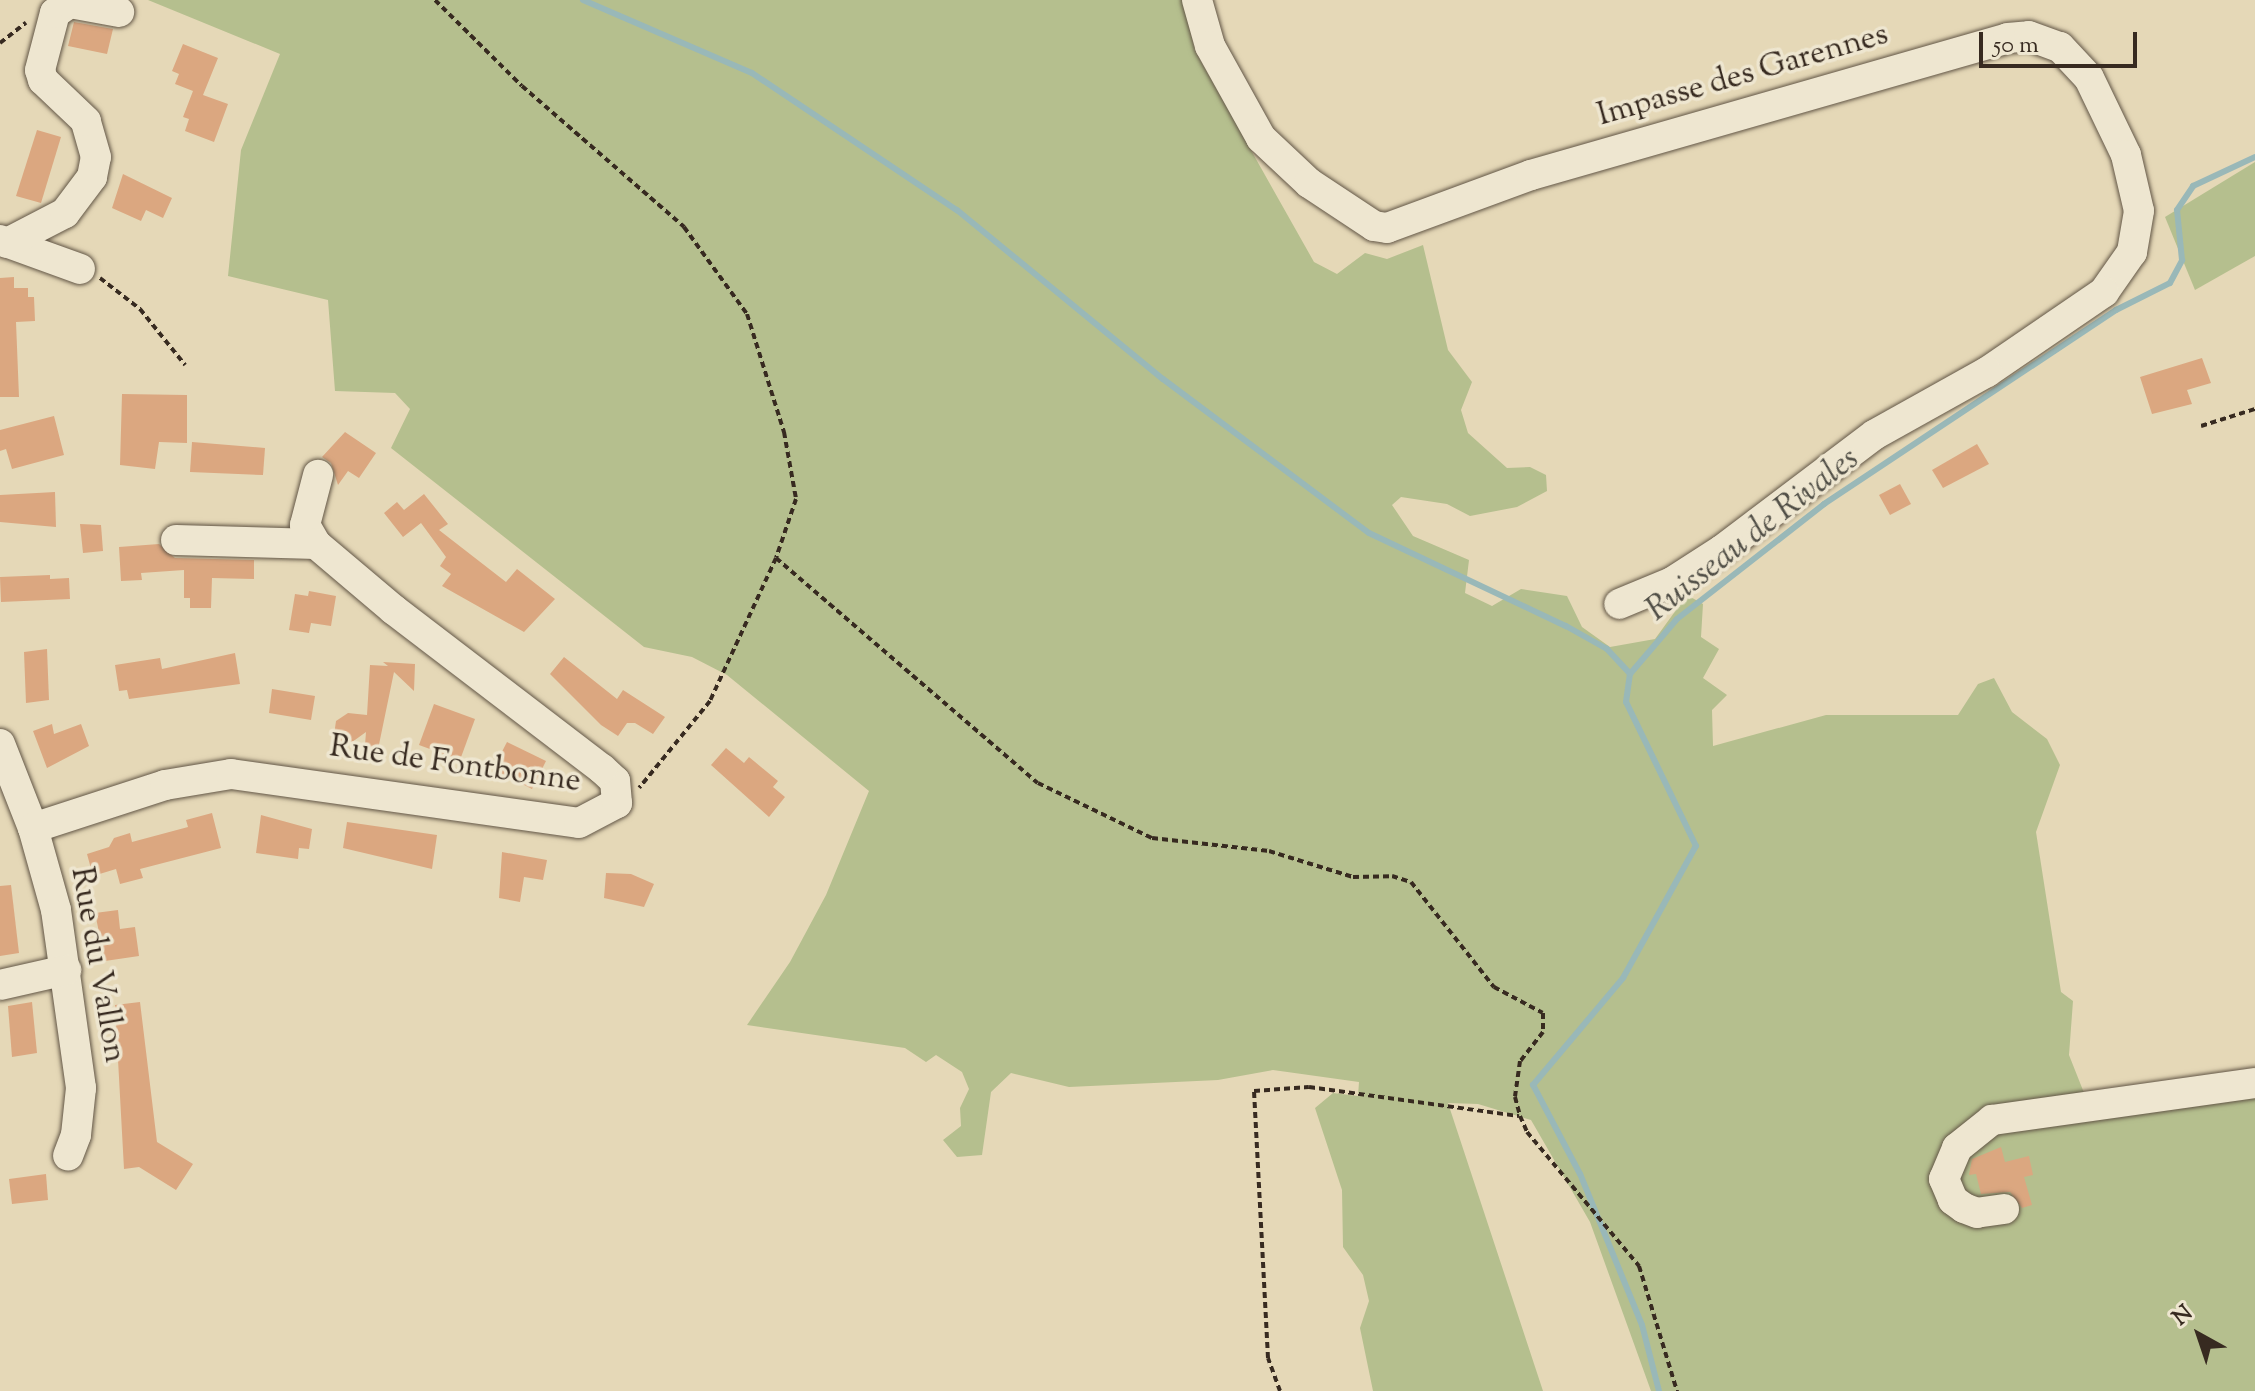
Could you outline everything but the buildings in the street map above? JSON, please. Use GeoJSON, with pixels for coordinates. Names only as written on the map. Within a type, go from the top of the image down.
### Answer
{"type":"FeatureCollection","features":[{"type":"Feature","properties":{"kind":"street","name":"Impasse des Garennes"},"geometry":{"type":"LineString","coordinates":[[1197,0],[1216,59],[1261,138],[1309,183],[1374,226],[1387,228],[1531,175],[2008,38],[2029,36],[2060,47],[2089,78],[2126,155],[2139,211],[2132,252],[2104,292],[1987,372],[1874,435],[1710,558],[1619,604]]}},
{"type":"Feature","properties":{"kind":"street"},"geometry":{"type":"LineString","coordinates":[[3,241],[65,213],[92,177],[96,157],[86,121],[43,80],[40,70],[55,13],[70,3],[119,12]]}},
{"type":"Feature","properties":{"kind":"street"},"geometry":{"type":"LineString","coordinates":[[3,241],[80,269]]}},
{"type":"Feature","properties":{"kind":"street"},"geometry":{"type":"LineString","coordinates":[[316,544],[305,525],[318,475]]}},
{"type":"Feature","properties":{"kind":"street"},"geometry":{"type":"LineString","coordinates":[[176,540],[316,544]]}},
{"type":"Feature","properties":{"kind":"street","name":"Rue de Fontbonne"},"geometry":{"type":"LineString","coordinates":[[19,814],[231,774],[579,823],[617,803],[615,781],[602,769],[394,610],[316,544]]}},
{"type":"Feature","properties":{"kind":"street","name":"Rue du Vallon"},"geometry":{"type":"LineString","coordinates":[[0,744],[19,814],[56,910],[66,970],[81,1088],[76,1135],[68,1156]]}},
{"type":"Feature","properties":{"kind":"street"},"geometry":{"type":"LineString","coordinates":[[0,985],[66,970]]}},
{"type":"Feature","properties":{"kind":"street"},"geometry":{"type":"LineString","coordinates":[[2004,1209],[1977,1213],[1964,1208],[1946,1190],[1944,1179],[1957,1148],[1992,1120],[2255,1083]]}},
{"type":"Feature","properties":{"kind":"path"},"geometry":{"type":"LineString","coordinates":[[435,0],[522,86],[684,227],[747,314],[784,432],[796,499],[776,558],[710,701],[645,784],[617,803]]}},
{"type":"Feature","properties":{"kind":"path"},"geometry":{"type":"LineString","coordinates":[[0,43],[26,24],[29,12]]}},
{"type":"Feature","properties":{"kind":"path"},"geometry":{"type":"LineString","coordinates":[[80,269],[113,286],[140,309],[185,365]]}},
{"type":"Feature","properties":{"kind":"path"},"geometry":{"type":"LineString","coordinates":[[2201,426],[2255,409]]}},
{"type":"Feature","properties":{"kind":"path"},"geometry":{"type":"LineString","coordinates":[[776,558],[1038,783],[1152,838],[1269,851],[1353,877],[1392,876],[1411,882],[1494,987],[1543,1013],[1543,1032],[1520,1061],[1515,1079],[1520,1116],[1527,1132],[1639,1266],[1677,1391]]}},
{"type":"Feature","properties":{"kind":"path"},"geometry":{"type":"LineString","coordinates":[[1280,1391],[1268,1358],[1254,1091],[1309,1087],[1520,1116]]}},
{"type":"Feature","properties":{"kind":"green space"},"geometry":{"type":"Polygon","coordinates":[[[148,0],[1183,0],[1195,51],[1314,262],[1337,274],[1365,253],[1387,259],[1423,245],[1448,350],[1472,382],[1461,410],[1468,433],[1507,468],[1530,467],[1546,475],[1547,491],[1517,507],[1470,516],[1447,504],[1401,497],[1392,505],[1413,536],[1469,560],[1465,593],[1492,606],[1521,589],[1567,596],[1582,627],[1610,647],[1655,639],[1687,595],[1703,604],[1701,637],[1719,649],[1703,678],[1727,695],[1712,710],[1713,746],[1826,715],[1958,715],[1978,684],[1994,678],[2012,712],[2047,739],[2060,765],[2036,832],[2061,992],[2073,1001],[2069,1055],[2090,1108],[2255,1090],[2255,1391],[1651,1391],[1590,1222],[1531,1120],[1478,1104],[1448,1103],[1543,1391],[1373,1391],[1360,1328],[1369,1301],[1363,1275],[1343,1247],[1342,1190],[1315,1108],[1333,1093],[1358,1096],[1359,1082],[1273,1070],[1218,1080],[1069,1087],[1011,1073],[991,1092],[982,1155],[957,1157],[943,1140],[961,1126],[960,1108],[969,1089],[962,1072],[936,1055],[926,1062],[905,1048],[747,1025],[790,962],[826,895],[869,791],[727,675],[692,657],[644,647],[391,448],[410,409],[395,393],[335,391],[328,300],[228,276],[241,150],[280,54],[148,0]]]}},
{"type":"Feature","properties":{"kind":"green space"},"geometry":{"type":"Polygon","coordinates":[[[2255,162],[2255,256],[2195,290],[2165,217],[2255,162]]]}},
{"type":"Feature","properties":{"kind":"waterway"},"geometry":{"type":"LineString","coordinates":[[583,0],[752,73],[957,210],[1163,379],[1369,533],[1566,626],[1607,649],[1630,674]]}},
{"type":"Feature","properties":{"kind":"waterway","name":"Ruisseau de Rivales"},"geometry":{"type":"LineString","coordinates":[[1659,1391],[1642,1325],[1580,1174],[1533,1085],[1623,978],[1696,846],[1626,702],[1630,674],[1677,619],[1824,504],[2116,310],[2170,283],[2182,260],[2177,210],[2193,186],[2255,157]]}}]}
